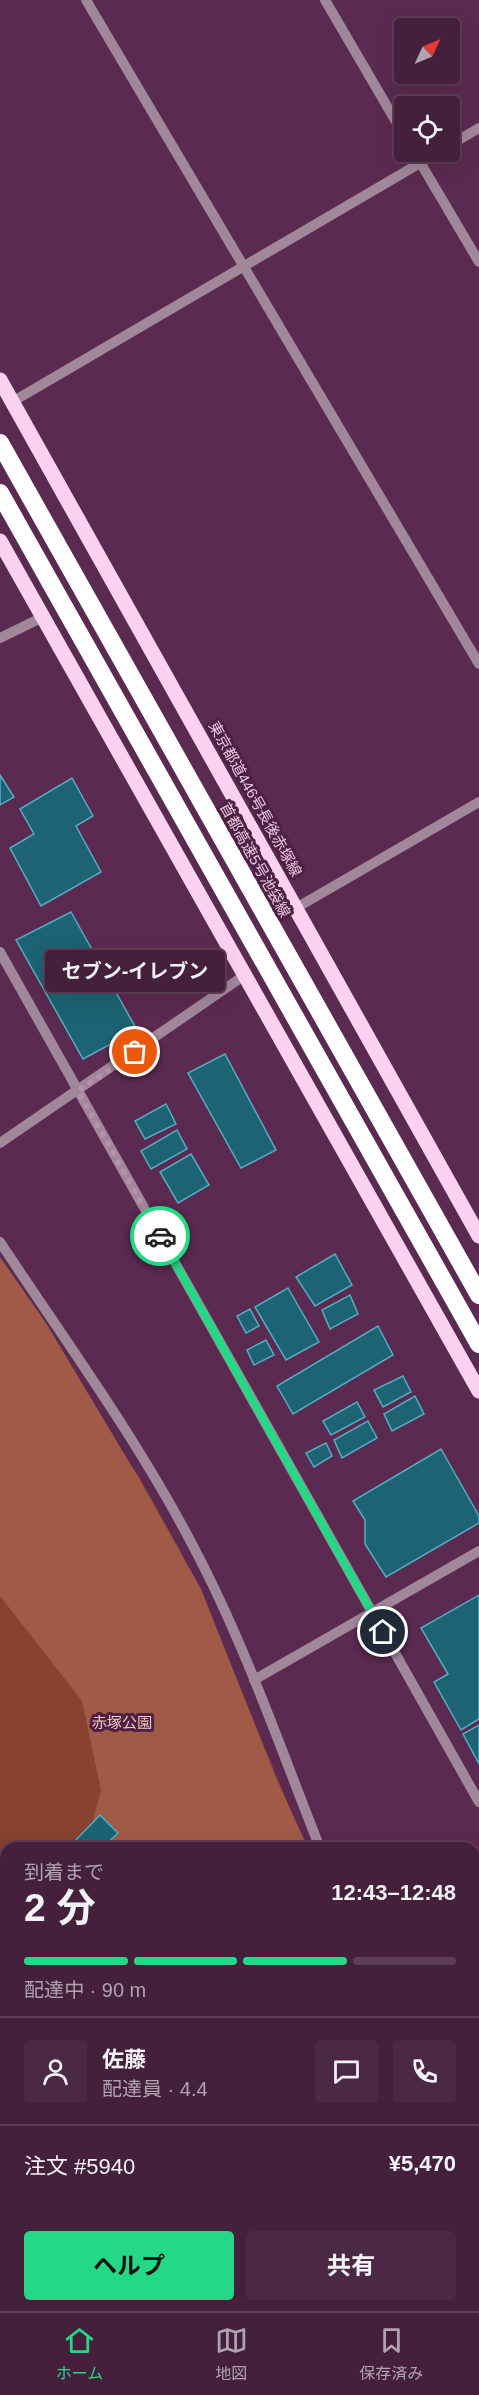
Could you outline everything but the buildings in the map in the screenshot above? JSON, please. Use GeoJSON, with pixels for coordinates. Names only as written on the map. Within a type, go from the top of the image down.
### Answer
{"type":"FeatureCollection","features":[{"type":"Feature","properties":{"kind":"highway","name":"首都高速5号池袋線"},"geometry":{"type":"LineString","coordinates":[[0,443],[479,1295]]}},
{"type":"Feature","properties":{"kind":"highway"},"geometry":{"type":"LineString","coordinates":[[0,493],[479,1344]]}},
{"type":"Feature","properties":{"kind":"main road","name":"東京都道446号長後赤塚線"},"geometry":{"type":"LineString","coordinates":[[0,380],[479,1236]]}},
{"type":"Feature","properties":{"kind":"main road"},"geometry":{"type":"LineString","coordinates":[[0,541],[479,1391]]}},
{"type":"Feature","properties":{"kind":"street"},"geometry":{"type":"LineString","coordinates":[[86,0],[479,664]]}},
{"type":"Feature","properties":{"kind":"street"},"geometry":{"type":"LineString","coordinates":[[325,0],[394,118]]}},
{"type":"Feature","properties":{"kind":"street"},"geometry":{"type":"LineString","coordinates":[[460,139],[479,128]]}},
{"type":"Feature","properties":{"kind":"street"},"geometry":{"type":"LineString","coordinates":[[12,402],[420,163],[479,262]]}},
{"type":"Feature","properties":{"kind":"street"},"geometry":{"type":"LineString","coordinates":[[0,638],[43,617]]}},
{"type":"Feature","properties":{"kind":"street"},"geometry":{"type":"LineString","coordinates":[[296,908],[479,802]]}},
{"type":"Feature","properties":{"kind":"street"},"geometry":{"type":"LineString","coordinates":[[0,952],[479,1803]]}},
{"type":"Feature","properties":{"kind":"street"},"geometry":{"type":"LineString","coordinates":[[0,1143],[245,975]]}},
{"type":"Feature","properties":{"kind":"street"},"geometry":{"type":"LineString","coordinates":[[0,1242],[154,1475],[194,1546],[254,1680],[318,1842]]}},
{"type":"Feature","properties":{"kind":"street"},"geometry":{"type":"LineString","coordinates":[[254,1680],[479,1551]]}},
{"type":"Feature","properties":{"kind":"green space","name":"赤塚公園"},"geometry":{"type":"Polygon","coordinates":[[[0,1257],[46,1323],[138,1477],[201,1589],[276,1778],[305,1842],[88,1842],[101,1790],[82,1701],[0,1596],[0,1257]]]}},
{"type":"Feature","properties":{"kind":"green space","name":"赤塚公園"},"geometry":{"type":"Polygon","coordinates":[[[0,1265],[141,1480],[181,1552],[240,1687],[304,1842],[0,1842],[0,1265]]]}},
{"type":"Feature","properties":{"kind":"way so far"},"geometry":{"type":"LineString","coordinates":[[135,1052],[78,1091],[160,1236]]}},
{"type":"Feature","properties":{"kind":"place","name":"セブン-イレブン"},"geometry":{"type":"Point","coordinates":[135,1052]}},
{"type":"Feature","properties":{"kind":"route"},"geometry":{"type":"LineString","coordinates":[[160,1236],[383,1632]]}}]}
